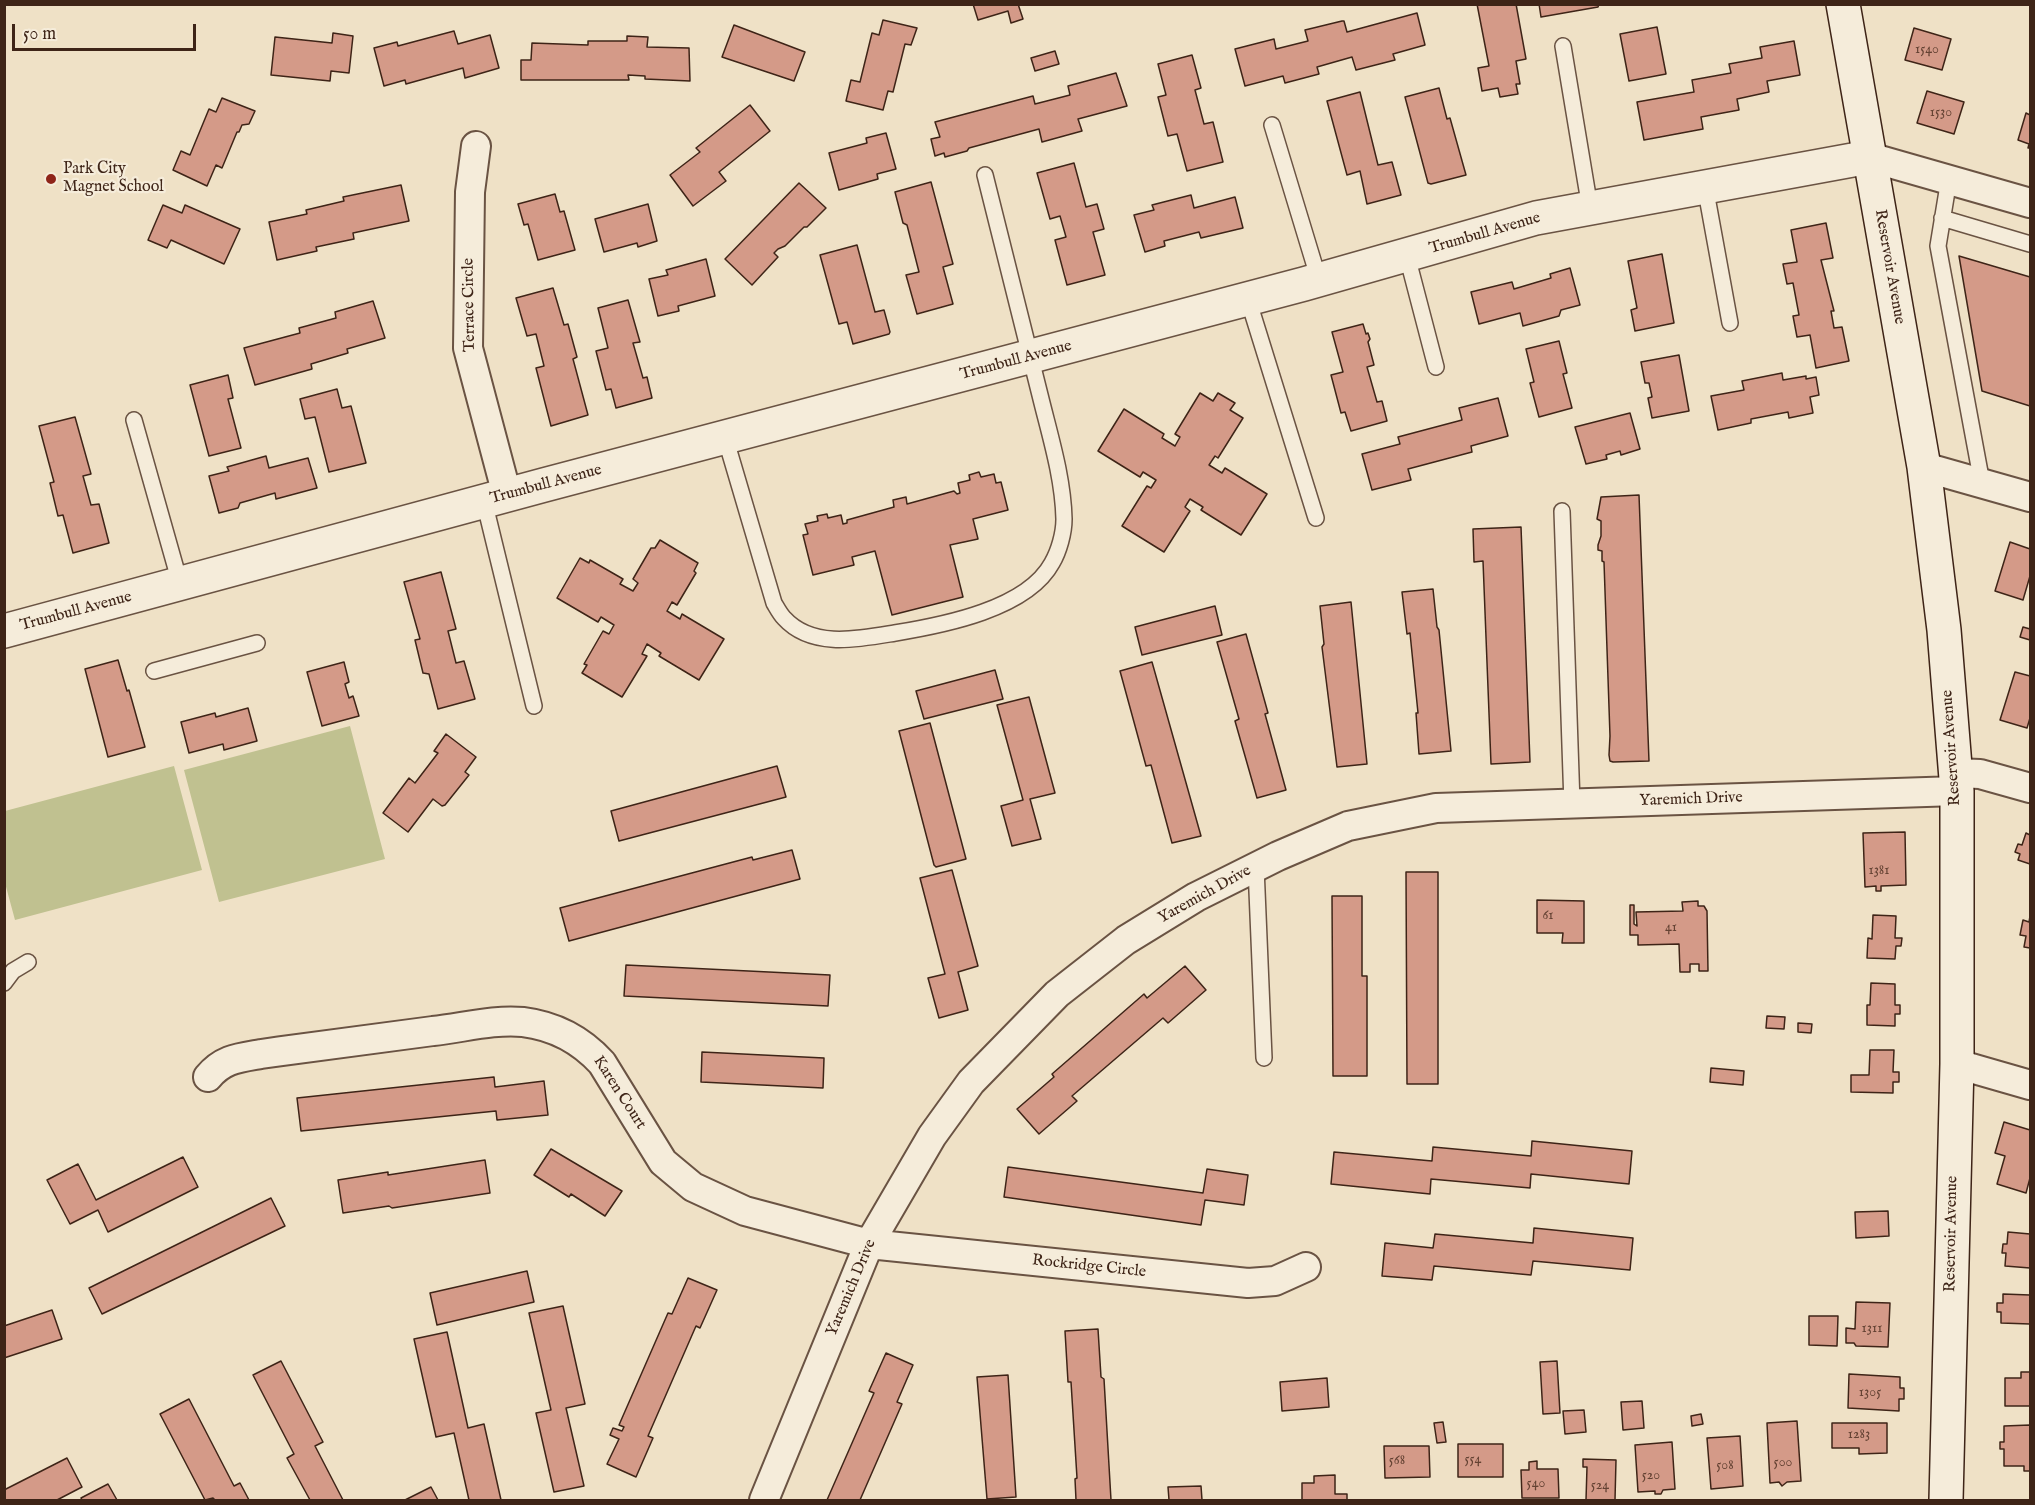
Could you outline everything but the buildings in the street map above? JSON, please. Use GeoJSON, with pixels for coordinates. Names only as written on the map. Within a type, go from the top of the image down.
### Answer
{"type":"FeatureCollection","features":[{"type":"Feature","properties":{"kind":"street","name":"Reservoir Avenue"},"geometry":{"type":"LineString","coordinates":[[1843,4],[1924,467],[1944,630],[1956,782],[1957,1064],[1946,1500]]}},
{"type":"Feature","properties":{"kind":"street","name":"Terrace Circle"},"geometry":{"type":"LineString","coordinates":[[476,146],[470,192],[468,348],[495,498]]}},
{"type":"Feature","properties":{"kind":"street","name":"Trumbull Avenue"},"geometry":{"type":"LineString","coordinates":[[4,631],[495,498],[1319,280],[1536,218],[1869,157],[2031,203]]}},
{"type":"Feature","properties":{"kind":"street"},"geometry":{"type":"LineString","coordinates":[[1924,467],[2031,497]]}},
{"type":"Feature","properties":{"kind":"street","name":"Yaremich Drive"},"geometry":{"type":"LineString","coordinates":[[764,1500],[869,1244],[932,1136],[971,1082],[1057,994],[1126,940],[1196,897],[1348,826],[1436,808],[1572,804],[1956,782],[1980,774],[2031,788]]}},
{"type":"Feature","properties":{"kind":"street","name":"Karen Court"},"geometry":{"type":"LineString","coordinates":[[208,1077],[217,1066],[234,1058],[261,1054],[507,1022],[554,1029],[577,1040],[602,1063],[663,1162],[693,1187],[745,1211],[869,1244]]}},
{"type":"Feature","properties":{"kind":"street"},"geometry":{"type":"LineString","coordinates":[[1957,1064],[2031,1085]]}},
{"type":"Feature","properties":{"kind":"street","name":"Rockridge Circle"},"geometry":{"type":"LineString","coordinates":[[869,1244],[1248,1283],[1275,1281],[1306,1267]]}},
{"type":"Feature","properties":{"kind":"lane"},"geometry":{"type":"LineString","coordinates":[[1563,46],[1590,208]]}},
{"type":"Feature","properties":{"kind":"lane"},"geometry":{"type":"LineString","coordinates":[[1272,124],[1319,280]]}},
{"type":"Feature","properties":{"kind":"lane"},"geometry":{"type":"LineString","coordinates":[[725,437],[774,603],[784,619],[801,631],[819,639],[843,640],[867,638],[942,624],[1020,596],[1038,582],[1052,563],[1059,545],[1064,523],[1062,496],[1031,357],[985,175]]}},
{"type":"Feature","properties":{"kind":"lane"},"geometry":{"type":"LineString","coordinates":[[1949,179],[1938,246],[1982,483]]}},
{"type":"Feature","properties":{"kind":"lane"},"geometry":{"type":"LineString","coordinates":[[1705,186],[1730,322]]}},
{"type":"Feature","properties":{"kind":"lane"},"geometry":{"type":"LineString","coordinates":[[1942,218],[2031,244]]}},
{"type":"Feature","properties":{"kind":"lane"},"geometry":{"type":"LineString","coordinates":[[1407,256],[1436,367]]}},
{"type":"Feature","properties":{"kind":"lane"},"geometry":{"type":"LineString","coordinates":[[1248,299],[1316,518]]}},
{"type":"Feature","properties":{"kind":"lane"},"geometry":{"type":"LineString","coordinates":[[134,420],[180,583]]}},
{"type":"Feature","properties":{"kind":"lane"},"geometry":{"type":"LineString","coordinates":[[495,498],[534,706]]}},
{"type":"Feature","properties":{"kind":"lane"},"geometry":{"type":"LineString","coordinates":[[1562,511],[1572,804]]}},
{"type":"Feature","properties":{"kind":"lane"},"geometry":{"type":"LineString","coordinates":[[154,671],[257,643]]}},
{"type":"Feature","properties":{"kind":"lane"},"geometry":{"type":"LineString","coordinates":[[1256,867],[1264,1058]]}},
{"type":"Feature","properties":{"kind":"lane"},"geometry":{"type":"LineString","coordinates":[[4,983],[13,970],[28,962]]}},
{"type":"Feature","properties":{"kind":"green space"},"geometry":{"type":"Polygon","coordinates":[[[350,726],[385,859],[219,902],[184,770],[350,726]]]}},
{"type":"Feature","properties":{"kind":"green space"},"geometry":{"type":"Polygon","coordinates":[[[174,766],[202,870],[15,920],[5,883],[5,811],[174,766]]]}},
{"type":"Feature","properties":{"kind":"place","name":"Park City Magnet School"},"geometry":{"type":"Point","coordinates":[51,179]}}]}
